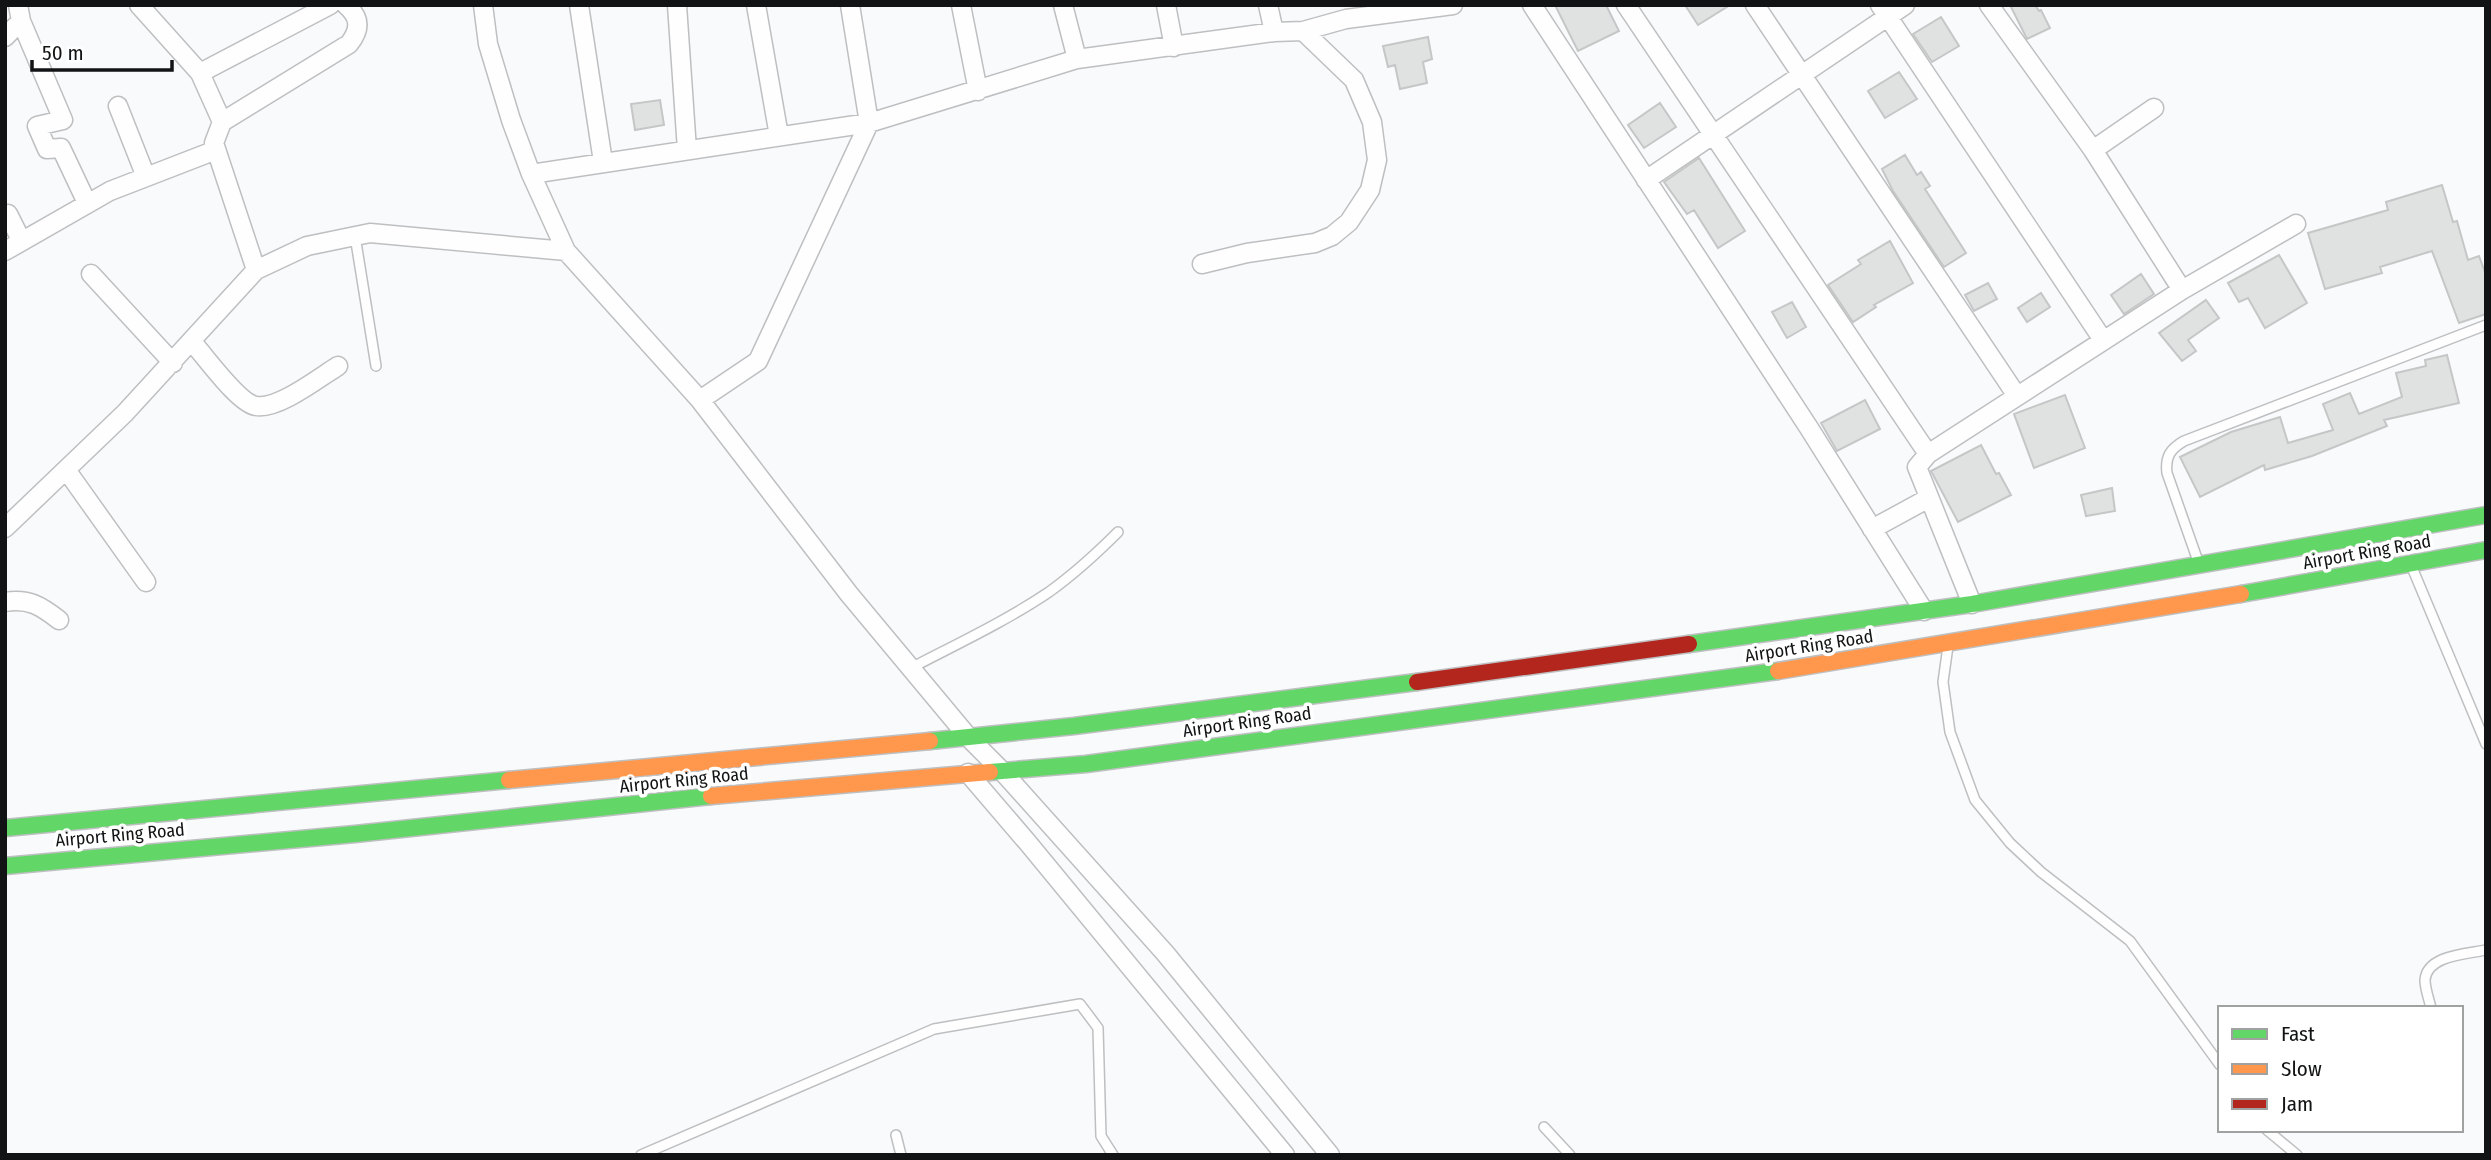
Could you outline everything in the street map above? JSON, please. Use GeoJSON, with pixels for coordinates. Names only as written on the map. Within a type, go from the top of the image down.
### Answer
{"type":"FeatureCollection","features":[{"type":"Feature","properties":{"kind":"main road","name":"Airport Ring Road"},"geometry":{"type":"LineString","coordinates":[[5,828],[1074,726],[1504,671],[1972,604],[2486,515]]}},
{"type":"Feature","properties":{"kind":"main road","name":"Airport Ring Road"},"geometry":{"type":"LineString","coordinates":[[5,866],[355,834],[799,787],[1086,764],[1775,671],[2112,617],[2486,550]]}},
{"type":"Feature","properties":{"kind":"street"},"geometry":{"type":"LineString","coordinates":[[139,5],[200,73],[222,122]]}},
{"type":"Feature","properties":{"kind":"street"},"geometry":{"type":"LineString","coordinates":[[200,73],[330,5]]}},
{"type":"Feature","properties":{"kind":"street"},"geometry":{"type":"LineString","coordinates":[[256,270],[214,144],[222,122],[349,44],[358,31],[358,23],[354,12],[346,5]]}},
{"type":"Feature","properties":{"kind":"street"},"geometry":{"type":"LineString","coordinates":[[483,5],[488,44],[510,120],[566,251],[700,400],[849,594],[970,737],[1165,953],[1330,1155]]}},
{"type":"Feature","properties":{"kind":"street"},"geometry":{"type":"LineString","coordinates":[[579,5],[603,162]]}},
{"type":"Feature","properties":{"kind":"street"},"geometry":{"type":"LineString","coordinates":[[677,5],[687,150]]}},
{"type":"Feature","properties":{"kind":"street"},"geometry":{"type":"LineString","coordinates":[[756,5],[779,136]]}},
{"type":"Feature","properties":{"kind":"street"},"geometry":{"type":"LineString","coordinates":[[700,400],[758,361],[869,123],[850,5]]}},
{"type":"Feature","properties":{"kind":"street"},"geometry":{"type":"LineString","coordinates":[[961,5],[978,91]]}},
{"type":"Feature","properties":{"kind":"street"},"geometry":{"type":"LineString","coordinates":[[1063,5],[1077,59]]}},
{"type":"Feature","properties":{"kind":"street"},"geometry":{"type":"LineString","coordinates":[[1166,5],[1174,47]]}},
{"type":"Feature","properties":{"kind":"street"},"geometry":{"type":"LineString","coordinates":[[1268,5],[1274,32]]}},
{"type":"Feature","properties":{"kind":"street"},"geometry":{"type":"LineString","coordinates":[[531,174],[869,123],[1077,59],[1274,32],[1303,31],[1346,19],[1416,12],[1453,5]]}},
{"type":"Feature","properties":{"kind":"street"},"geometry":{"type":"LineString","coordinates":[[1532,5],[1924,611]]}},
{"type":"Feature","properties":{"kind":"street"},"geometry":{"type":"LineString","coordinates":[[1626,5],[1928,454]]}},
{"type":"Feature","properties":{"kind":"street"},"geometry":{"type":"LineString","coordinates":[[1755,5],[2017,396]]}},
{"type":"Feature","properties":{"kind":"street"},"geometry":{"type":"LineString","coordinates":[[1646,180],[1801,75],[1884,11],[1905,5]]}},
{"type":"Feature","properties":{"kind":"street"},"geometry":{"type":"LineString","coordinates":[[1989,5],[2093,150],[2182,290]]}},
{"type":"Feature","properties":{"kind":"street"},"geometry":{"type":"LineString","coordinates":[[1884,11],[2103,340]]}},
{"type":"Feature","properties":{"kind":"street"},"geometry":{"type":"LineString","coordinates":[[5,37],[20,13]]}},
{"type":"Feature","properties":{"kind":"street"},"geometry":{"type":"LineString","coordinates":[[20,13],[63,120],[37,126],[47,149],[61,148],[87,203]]}},
{"type":"Feature","properties":{"kind":"street"},"geometry":{"type":"LineString","coordinates":[[1202,264],[1247,253],[1315,243],[1332,236],[1349,222],[1370,190],[1377,160],[1372,122],[1354,80],[1303,31]]}},
{"type":"Feature","properties":{"kind":"street"},"geometry":{"type":"LineString","coordinates":[[118,106],[146,177]]}},
{"type":"Feature","properties":{"kind":"street"},"geometry":{"type":"LineString","coordinates":[[2093,150],[2154,108]]}},
{"type":"Feature","properties":{"kind":"street"},"geometry":{"type":"LineString","coordinates":[[5,251],[110,191],[216,150]]}},
{"type":"Feature","properties":{"kind":"street"},"geometry":{"type":"LineString","coordinates":[[6,211],[21,240]]}},
{"type":"Feature","properties":{"kind":"street"},"geometry":{"type":"LineString","coordinates":[[1972,604],[1917,467],[1928,454],[2182,290],[2296,224]]}},
{"type":"Feature","properties":{"kind":"street"},"geometry":{"type":"LineString","coordinates":[[5,528],[173,363],[256,270],[307,246],[370,233],[566,251]]}},
{"type":"Feature","properties":{"kind":"street"},"geometry":{"type":"LineString","coordinates":[[91,274],[173,363]]}},
{"type":"Feature","properties":{"kind":"street"},"geometry":{"type":"LineString","coordinates":[[192,342],[244,401],[257,406],[289,397],[338,366]]}},
{"type":"Feature","properties":{"kind":"street"},"geometry":{"type":"LineString","coordinates":[[66,471],[146,582]]}},
{"type":"Feature","properties":{"kind":"street"},"geometry":{"type":"LineString","coordinates":[[1872,529],[1929,498]]}},
{"type":"Feature","properties":{"kind":"street"},"geometry":{"type":"LineString","coordinates":[[5,602],[31,601],[59,621]]}},
{"type":"Feature","properties":{"kind":"street"},"geometry":{"type":"LineString","coordinates":[[968,773],[1285,1155]]}},
{"type":"Feature","properties":{"kind":"lane"},"geometry":{"type":"LineString","coordinates":[[355,236],[376,366]]}},
{"type":"Feature","properties":{"kind":"lane"},"geometry":{"type":"LineString","coordinates":[[2199,564],[2168,473],[2168,454],[2175,447],[2184,441],[2486,325]]}},
{"type":"Feature","properties":{"kind":"lane"},"geometry":{"type":"LineString","coordinates":[[911,668],[1013,614],[1048,592],[1092,558],[1118,532]]}},
{"type":"Feature","properties":{"kind":"lane"},"geometry":{"type":"LineString","coordinates":[[2410,564],[2486,744]]}},
{"type":"Feature","properties":{"kind":"lane"},"geometry":{"type":"LineString","coordinates":[[1948,643],[1943,682],[1950,732],[1975,800],[2010,843],[2036,867],[2130,941],[2218,1062]]}},
{"type":"Feature","properties":{"kind":"lane"},"geometry":{"type":"LineString","coordinates":[[2431,1006],[2425,980],[2429,970],[2447,958],[2486,950]]}},
{"type":"Feature","properties":{"kind":"lane"},"geometry":{"type":"LineString","coordinates":[[641,1155],[934,1029],[1080,1004],[1098,1028],[1101,1136],[1113,1155]]}},
{"type":"Feature","properties":{"kind":"lane"},"geometry":{"type":"LineString","coordinates":[[1544,1127],[1570,1155]]}},
{"type":"Feature","properties":{"kind":"lane"},"geometry":{"type":"LineString","coordinates":[[2269,1132],[2297,1155]]}},
{"type":"Feature","properties":{"kind":"lane"},"geometry":{"type":"LineString","coordinates":[[897,1135],[901,1155]]}},
{"type":"Feature","properties":{"kind":"building"},"geometry":{"type":"Polygon","coordinates":[[[1555,5],[1606,5],[1619,31],[1578,51],[1555,5]]]}},
{"type":"Feature","properties":{"kind":"building"},"geometry":{"type":"Polygon","coordinates":[[[1685,5],[1730,5],[1698,25],[1685,5]]]}},
{"type":"Feature","properties":{"kind":"building"},"geometry":{"type":"Polygon","coordinates":[[[2010,5],[2035,5],[2041,10],[2050,28],[2027,39],[2010,5]]]}},
{"type":"Feature","properties":{"kind":"building"},"geometry":{"type":"Polygon","coordinates":[[[1941,17],[1959,46],[1932,62],[1913,34],[1941,17]]]}},
{"type":"Feature","properties":{"kind":"building"},"geometry":{"type":"Polygon","coordinates":[[[1428,37],[1432,59],[1423,62],[1427,83],[1400,89],[1395,65],[1388,67],[1383,46],[1428,37]]]}},
{"type":"Feature","properties":{"kind":"building"},"geometry":{"type":"Polygon","coordinates":[[[1899,72],[1917,99],[1885,118],[1868,91],[1899,72]]]}},
{"type":"Feature","properties":{"kind":"building"},"geometry":{"type":"Polygon","coordinates":[[[660,100],[664,125],[635,130],[631,104],[660,100]]]}},
{"type":"Feature","properties":{"kind":"building"},"geometry":{"type":"Polygon","coordinates":[[[1660,103],[1676,127],[1644,148],[1628,125],[1660,103]]]}},
{"type":"Feature","properties":{"kind":"building"},"geometry":{"type":"Polygon","coordinates":[[[1905,155],[1917,175],[1921,172],[1930,186],[1925,189],[1966,253],[1944,267],[1893,191],[1882,169],[1905,155]]]}},
{"type":"Feature","properties":{"kind":"building"},"geometry":{"type":"Polygon","coordinates":[[[1699,158],[1745,231],[1718,248],[1694,210],[1687,214],[1664,182],[1699,158]]]}},
{"type":"Feature","properties":{"kind":"building"},"geometry":{"type":"Polygon","coordinates":[[[2442,185],[2453,222],[2457,221],[2468,260],[2479,256],[2486,275],[2486,314],[2459,323],[2432,251],[2380,267],[2382,273],[2325,289],[2308,233],[2388,210],[2386,202],[2442,185]]]}},
{"type":"Feature","properties":{"kind":"building"},"geometry":{"type":"Polygon","coordinates":[[[1890,241],[1913,283],[1874,305],[1876,307],[1853,322],[1828,285],[1861,264],[1858,260],[1890,241]]]}},
{"type":"Feature","properties":{"kind":"building"},"geometry":{"type":"Polygon","coordinates":[[[2279,255],[2307,303],[2265,328],[2248,298],[2239,302],[2228,283],[2279,255]]]}},
{"type":"Feature","properties":{"kind":"building"},"geometry":{"type":"Polygon","coordinates":[[[2141,274],[2154,294],[2124,314],[2111,295],[2141,274]]]}},
{"type":"Feature","properties":{"kind":"building"},"geometry":{"type":"Polygon","coordinates":[[[1988,283],[1997,299],[1974,311],[1965,295],[1988,283]]]}},
{"type":"Feature","properties":{"kind":"building"},"geometry":{"type":"Polygon","coordinates":[[[2041,293],[2050,307],[2027,322],[2018,308],[2041,293]]]}},
{"type":"Feature","properties":{"kind":"building"},"geometry":{"type":"Polygon","coordinates":[[[2206,300],[2219,318],[2188,340],[2196,351],[2182,361],[2159,333],[2206,300]]]}},
{"type":"Feature","properties":{"kind":"building"},"geometry":{"type":"Polygon","coordinates":[[[1792,302],[1806,327],[1787,338],[1772,312],[1792,302]]]}},
{"type":"Feature","properties":{"kind":"building"},"geometry":{"type":"Polygon","coordinates":[[[2447,355],[2459,403],[2384,420],[2387,426],[2312,456],[2265,470],[2264,465],[2200,497],[2180,457],[2231,432],[2280,417],[2288,443],[2333,430],[2323,404],[2350,393],[2359,414],[2402,397],[2396,373],[2426,366],[2425,360],[2447,355]]]}},
{"type":"Feature","properties":{"kind":"building"},"geometry":{"type":"Polygon","coordinates":[[[2065,395],[2085,448],[2034,468],[2014,414],[2065,395]]]}},
{"type":"Feature","properties":{"kind":"building"},"geometry":{"type":"Polygon","coordinates":[[[1865,400],[1880,429],[1837,451],[1821,423],[1865,400]]]}},
{"type":"Feature","properties":{"kind":"building"},"geometry":{"type":"Polygon","coordinates":[[[1981,445],[2011,495],[1958,522],[1931,471],[1981,445]]]}},
{"type":"Feature","properties":{"kind":"building"},"geometry":{"type":"Polygon","coordinates":[[[2112,488],[2115,511],[2086,516],[2081,495],[2112,488]]]}},
{"type":"Feature","properties":{"kind":"traffic: fast"},"geometry":{"type":"LineString","coordinates":[[1689,644],[1972,604],[2486,515]]}},
{"type":"Feature","properties":{"kind":"traffic: fast"},"geometry":{"type":"LineString","coordinates":[[2241,594],[2486,550]]}},
{"type":"Feature","properties":{"kind":"traffic: fast"},"geometry":{"type":"LineString","coordinates":[[990,772],[1086,764],[1778,671]]}},
{"type":"Feature","properties":{"kind":"traffic: fast"},"geometry":{"type":"LineString","coordinates":[[930,741],[1074,726],[1417,682]]}},
{"type":"Feature","properties":{"kind":"traffic: fast"},"geometry":{"type":"LineString","coordinates":[[5,828],[509,780]]}},
{"type":"Feature","properties":{"kind":"traffic: fast"},"geometry":{"type":"LineString","coordinates":[[5,866],[355,834],[711,796]]}},
{"type":"Feature","properties":{"kind":"traffic: slow"},"geometry":{"type":"LineString","coordinates":[[1778,671],[2241,594]]}},
{"type":"Feature","properties":{"kind":"traffic: slow"},"geometry":{"type":"LineString","coordinates":[[509,780],[930,741]]}},
{"type":"Feature","properties":{"kind":"traffic: slow"},"geometry":{"type":"LineString","coordinates":[[711,796],[990,772]]}},
{"type":"Feature","properties":{"kind":"traffic: jam"},"geometry":{"type":"LineString","coordinates":[[1417,682],[1689,644]]}}]}
